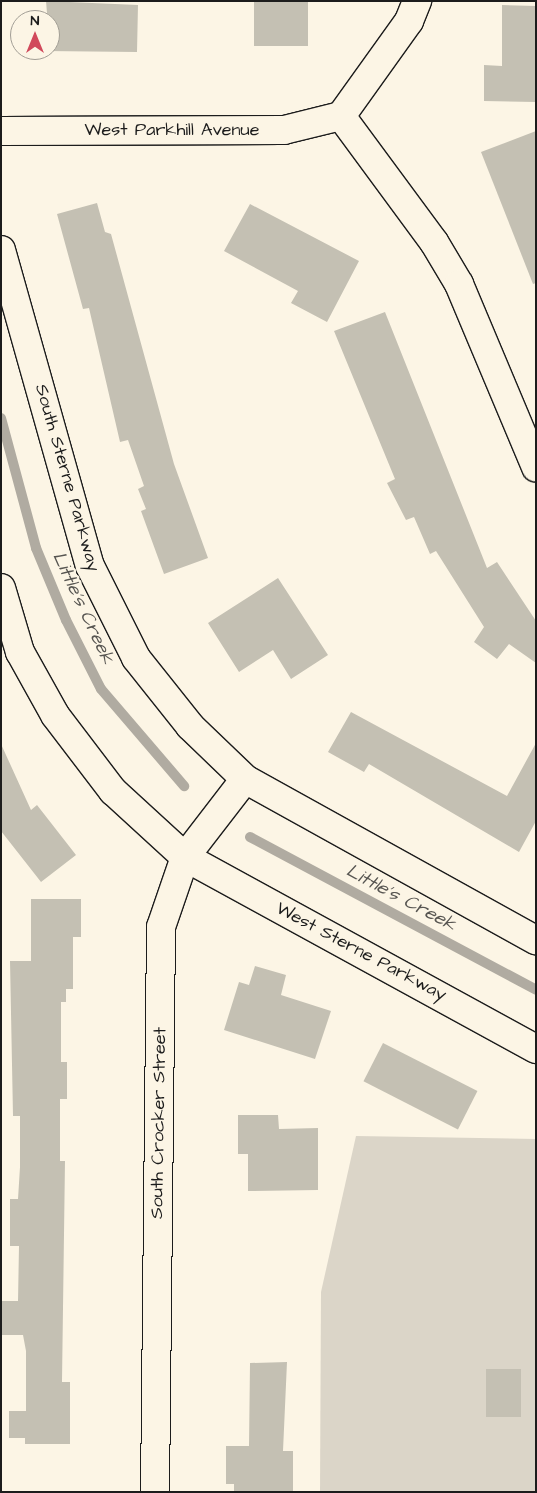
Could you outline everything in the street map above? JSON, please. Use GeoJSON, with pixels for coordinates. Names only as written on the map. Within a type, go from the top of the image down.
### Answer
{"type":"FeatureCollection","features":[{"type":"Feature","properties":{"kind":"street"},"geometry":{"type":"LineString","coordinates":[[417,1],[409,20],[341,116],[434,242],[460,284],[527,428],[536,467]]}},
{"type":"Feature","properties":{"kind":"street","name":"West Parkhill Avenue"},"geometry":{"type":"LineString","coordinates":[[1,130],[284,130],[341,116]]}},
{"type":"Feature","properties":{"kind":"street","name":"South Sterne Parkway"},"geometry":{"type":"LineString","coordinates":[[1,250],[90,566],[136,658],[190,726],[245,780]]}},
{"type":"Feature","properties":{"kind":"street"},"geometry":{"type":"LineString","coordinates":[[1,588],[20,652],[55,716],[113,791],[185,857]]}},
{"type":"Feature","properties":{"kind":"street"},"geometry":{"type":"LineString","coordinates":[[245,780],[536,940]]}},
{"type":"Feature","properties":{"kind":"street","name":"South Crocker Street"},"geometry":{"type":"LineString","coordinates":[[155,1492],[161,926],[185,857],[245,780]]}},
{"type":"Feature","properties":{"kind":"street","name":"West Sterne Parkway"},"geometry":{"type":"LineString","coordinates":[[185,857],[536,1049]]}},
{"type":"Feature","properties":{"kind":"shaded area"},"geometry":{"type":"Polygon","coordinates":[[[356,1136],[536,1139],[536,1492],[320,1492],[321,1292],[356,1136]]]}},
{"type":"Feature","properties":{"kind":"building"},"geometry":{"type":"Polygon","coordinates":[[[46,1],[138,5],[137,52],[60,51],[60,10],[47,10],[46,1]]]}},
{"type":"Feature","properties":{"kind":"building"},"geometry":{"type":"Polygon","coordinates":[[[254,1],[308,1],[308,46],[254,46],[254,1]]]}},
{"type":"Feature","properties":{"kind":"building"},"geometry":{"type":"Polygon","coordinates":[[[502,5],[536,6],[536,102],[484,101],[484,65],[502,66],[502,5]]]}},
{"type":"Feature","properties":{"kind":"building"},"geometry":{"type":"Polygon","coordinates":[[[536,131],[536,283],[533,284],[481,152],[536,131]]]}},
{"type":"Feature","properties":{"kind":"building"},"geometry":{"type":"Polygon","coordinates":[[[97,203],[105,232],[111,234],[174,464],[208,558],[164,574],[141,511],[146,509],[138,489],[144,486],[128,440],[120,442],[89,308],[83,309],[57,214],[97,203]]]}},
{"type":"Feature","properties":{"kind":"building"},"geometry":{"type":"Polygon","coordinates":[[[250,204],[359,261],[327,322],[291,303],[298,291],[224,251],[250,204]]]}},
{"type":"Feature","properties":{"kind":"building"},"geometry":{"type":"Polygon","coordinates":[[[385,312],[487,568],[497,562],[536,621],[536,663],[509,644],[497,659],[474,642],[484,627],[436,551],[430,554],[414,517],[406,520],[387,483],[395,479],[334,331],[385,312]]]}},
{"type":"Feature","properties":{"kind":"building"},"geometry":{"type":"Polygon","coordinates":[[[278,578],[328,655],[291,679],[273,650],[239,672],[208,623],[278,578]]]}},
{"type":"Feature","properties":{"kind":"building"},"geometry":{"type":"Polygon","coordinates":[[[351,712],[507,796],[536,743],[536,821],[519,852],[369,764],[364,772],[328,752],[351,712]]]}},
{"type":"Feature","properties":{"kind":"building"},"geometry":{"type":"Polygon","coordinates":[[[1,744],[31,810],[37,805],[76,855],[41,882],[1,831],[1,744]]]}},
{"type":"Feature","properties":{"kind":"building"},"geometry":{"type":"Polygon","coordinates":[[[31,899],[81,899],[81,937],[73,937],[73,989],[66,989],[66,1002],[61,1002],[61,1062],[67,1062],[67,1099],[60,1099],[60,1161],[65,1161],[62,1382],[70,1382],[70,1444],[25,1444],[25,1438],[9,1438],[9,1411],[26,1411],[26,1351],[23,1335],[1,1335],[1,1301],[18,1301],[19,1246],[10,1246],[10,1199],[18,1199],[20,1116],[13,1116],[10,961],[31,961],[31,899]]]}},
{"type":"Feature","properties":{"kind":"building"},"geometry":{"type":"Polygon","coordinates":[[[255,966],[286,975],[281,995],[331,1011],[315,1059],[224,1030],[239,982],[249,985],[255,966]]]}},
{"type":"Feature","properties":{"kind":"building"},"geometry":{"type":"Polygon","coordinates":[[[383,1043],[477,1091],[458,1129],[363,1081],[383,1043]]]}},
{"type":"Feature","properties":{"kind":"building"},"geometry":{"type":"Polygon","coordinates":[[[238,1115],[278,1115],[279,1129],[318,1128],[318,1190],[248,1191],[248,1154],[238,1154],[238,1115]]]}},
{"type":"Feature","properties":{"kind":"building"},"geometry":{"type":"Polygon","coordinates":[[[287,1362],[283,1451],[293,1451],[293,1492],[234,1492],[234,1484],[226,1484],[226,1446],[249,1446],[250,1363],[287,1362]]]}},
{"type":"Feature","properties":{"kind":"building"},"geometry":{"type":"Polygon","coordinates":[[[486,1369],[521,1369],[521,1417],[486,1417],[486,1369]]]}},
{"type":"Feature","properties":{"kind":"waterway","name":"Little's Creek"},"geometry":{"type":"LineString","coordinates":[[1,418],[36,548],[66,620],[101,689],[184,786]]}},
{"type":"Feature","properties":{"kind":"waterway","name":"Little's Creek"},"geometry":{"type":"LineString","coordinates":[[250,837],[536,990]]}}]}
